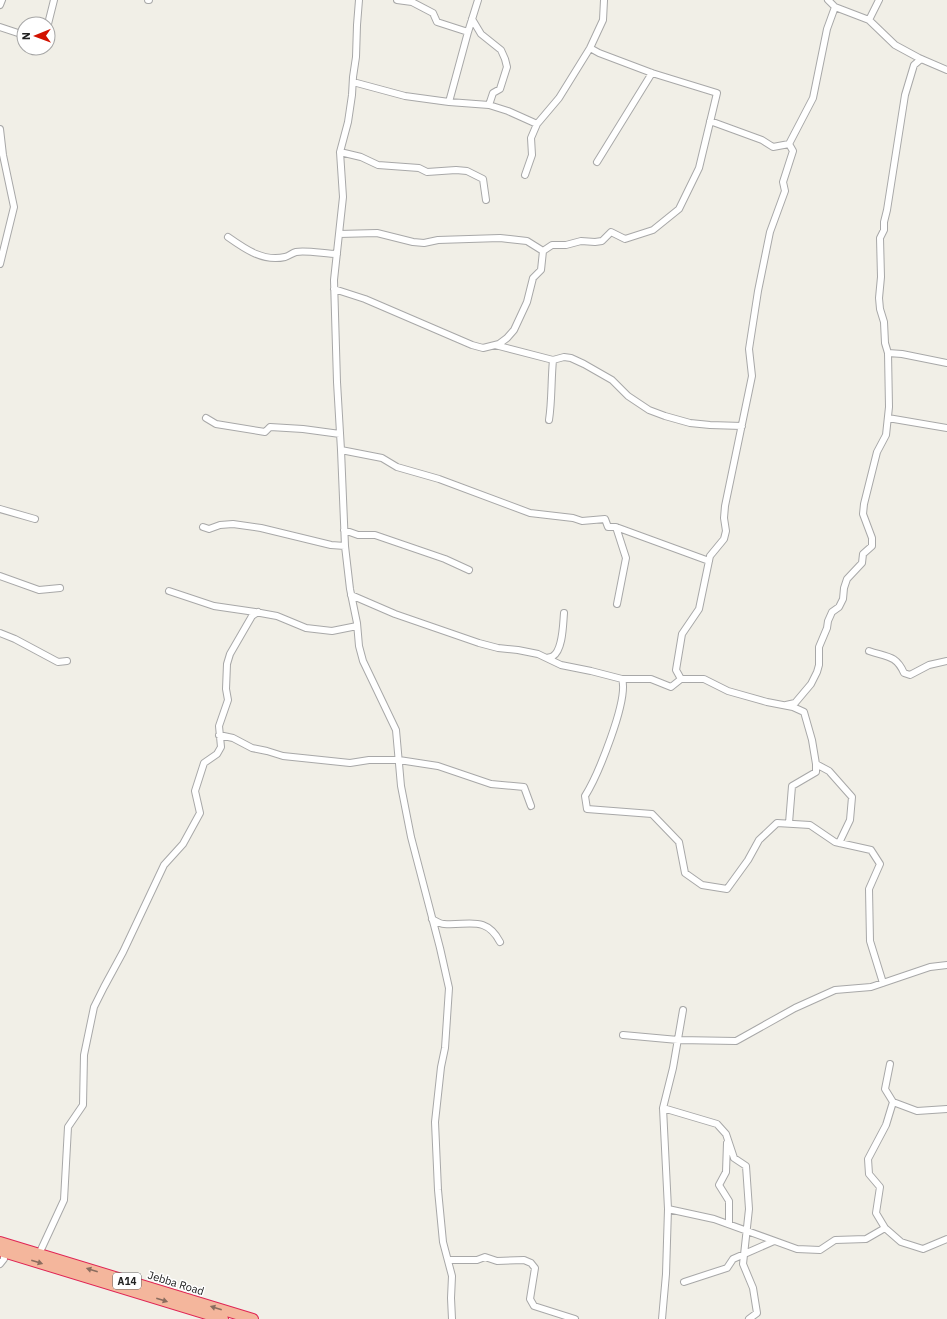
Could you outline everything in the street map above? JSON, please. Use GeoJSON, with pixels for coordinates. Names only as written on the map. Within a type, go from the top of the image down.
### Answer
{"type":"FeatureCollection","features":[{"type":"Feature","properties":{"kind":"highway","name":"Jebba Road"},"geometry":{"type":"LineString","coordinates":[[0,1242],[253,1319]]}},
{"type":"Feature","properties":{"kind":"highway"},"geometry":{"type":"LineString","coordinates":[[2,1252],[223,1319]]}},
{"type":"Feature","properties":{"kind":"street"},"geometry":{"type":"LineString","coordinates":[[0,5],[2,0]]}},
{"type":"Feature","properties":{"kind":"street"},"geometry":{"type":"LineString","coordinates":[[50,16],[54,0]]}},
{"type":"Feature","properties":{"kind":"street"},"geometry":{"type":"LineString","coordinates":[[359,0],[352,95],[348,122],[340,152],[343,197],[334,289],[345,546],[359,646],[363,661],[396,730],[402,786],[410,837],[440,948],[449,988],[445,1048],[440,1067],[435,1122],[443,1242],[452,1276],[452,1319]]}},
{"type":"Feature","properties":{"kind":"street"},"geometry":{"type":"LineString","coordinates":[[397,0],[412,2],[433,13],[437,22],[468,32]]}},
{"type":"Feature","properties":{"kind":"street"},"geometry":{"type":"LineString","coordinates":[[449,102],[478,0]]}},
{"type":"Feature","properties":{"kind":"street"},"geometry":{"type":"LineString","coordinates":[[525,175],[532,155],[531,138],[536,124],[558,98],[590,48],[603,20],[604,0]]}},
{"type":"Feature","properties":{"kind":"street"},"geometry":{"type":"LineString","coordinates":[[828,0],[835,7],[869,20],[895,45],[921,59],[947,70]]}},
{"type":"Feature","properties":{"kind":"street"},"geometry":{"type":"LineString","coordinates":[[869,20],[878,0]]}},
{"type":"Feature","properties":{"kind":"street"},"geometry":{"type":"LineString","coordinates":[[789,144],[813,98],[827,29],[835,7]]}},
{"type":"Feature","properties":{"kind":"street"},"geometry":{"type":"LineString","coordinates":[[472,19],[481,34],[501,50],[506,59],[507,68],[502,84],[500,89],[494,93],[489,105]]}},
{"type":"Feature","properties":{"kind":"street"},"geometry":{"type":"LineString","coordinates":[[0,27],[16,32]]}},
{"type":"Feature","properties":{"kind":"street"},"geometry":{"type":"LineString","coordinates":[[543,251],[552,245],[566,245],[581,241],[595,242],[602,240],[611,232],[625,239],[653,230],[679,209],[699,168],[717,93],[652,73],[599,53],[590,48]]}},
{"type":"Feature","properties":{"kind":"street"},"geometry":{"type":"LineString","coordinates":[[786,705],[795,703],[811,684],[819,665],[819,647],[827,628],[828,621],[832,612],[838,607],[843,599],[847,579],[862,563],[864,554],[872,546],[872,538],[863,514],[864,504],[877,452],[886,435],[889,386],[888,353],[885,343],[884,322],[880,309],[879,298],[881,277],[880,238],[884,230],[904,95],[914,64],[921,59]]}},
{"type":"Feature","properties":{"kind":"street"},"geometry":{"type":"LineString","coordinates":[[597,162],[652,73]]}},
{"type":"Feature","properties":{"kind":"street"},"geometry":{"type":"LineString","coordinates":[[353,82],[405,96],[449,102],[489,105],[508,111],[536,124]]}},
{"type":"Feature","properties":{"kind":"street"},"geometry":{"type":"LineString","coordinates":[[710,121],[762,140],[773,147],[789,144]]}},
{"type":"Feature","properties":{"kind":"street"},"geometry":{"type":"LineString","coordinates":[[0,129],[3,155],[14,207],[0,264]]}},
{"type":"Feature","properties":{"kind":"street"},"geometry":{"type":"LineString","coordinates":[[682,679],[676,670],[682,634],[699,609],[710,556],[724,539],[726,531],[724,518],[725,506],[752,376],[750,349],[758,291],[770,232],[785,191],[783,182],[793,150],[789,144]]}},
{"type":"Feature","properties":{"kind":"street"},"geometry":{"type":"LineString","coordinates":[[340,152],[361,157],[378,165],[419,168],[427,172],[456,170],[467,171],[483,179],[486,200]]}},
{"type":"Feature","properties":{"kind":"street"},"geometry":{"type":"LineString","coordinates":[[339,234],[377,232],[413,242],[424,243],[438,240],[500,238],[527,241],[543,251]]}},
{"type":"Feature","properties":{"kind":"street"},"geometry":{"type":"LineString","coordinates":[[228,237],[240,246],[262,257],[285,257],[297,252],[337,254]]}},
{"type":"Feature","properties":{"kind":"street"},"geometry":{"type":"LineString","coordinates":[[334,289],[365,298],[472,345],[483,348],[495,345],[507,338],[514,330],[527,302],[533,278],[541,270],[543,251]]}},
{"type":"Feature","properties":{"kind":"street"},"geometry":{"type":"LineString","coordinates":[[495,345],[553,360],[571,358],[612,380],[628,396],[649,410],[665,416],[690,423],[710,426],[742,426]]}},
{"type":"Feature","properties":{"kind":"street"},"geometry":{"type":"LineString","coordinates":[[888,353],[902,354],[947,363]]}},
{"type":"Feature","properties":{"kind":"street"},"geometry":{"type":"LineString","coordinates":[[549,420],[552,403],[551,387],[553,360]]}},
{"type":"Feature","properties":{"kind":"street"},"geometry":{"type":"LineString","coordinates":[[206,418],[216,424],[265,432],[270,427],[303,429],[340,434]]}},
{"type":"Feature","properties":{"kind":"street"},"geometry":{"type":"LineString","coordinates":[[888,418],[947,428]]}},
{"type":"Feature","properties":{"kind":"street"},"geometry":{"type":"LineString","coordinates":[[342,450],[382,458],[397,468],[439,479],[530,513],[572,518],[582,521],[606,519],[608,527],[616,527],[709,561]]}},
{"type":"Feature","properties":{"kind":"street"},"geometry":{"type":"LineString","coordinates":[[0,509],[35,519]]}},
{"type":"Feature","properties":{"kind":"street"},"geometry":{"type":"LineString","coordinates":[[203,527],[209,529],[220,525],[233,524],[261,528],[331,545],[345,546]]}},
{"type":"Feature","properties":{"kind":"street"},"geometry":{"type":"LineString","coordinates":[[616,527],[626,558],[617,604]]}},
{"type":"Feature","properties":{"kind":"street"},"geometry":{"type":"LineString","coordinates":[[344,530],[358,534],[375,535],[444,559],[469,570]]}},
{"type":"Feature","properties":{"kind":"street"},"geometry":{"type":"LineString","coordinates":[[0,576],[39,590],[60,588]]}},
{"type":"Feature","properties":{"kind":"street"},"geometry":{"type":"LineString","coordinates":[[169,591],[214,606],[277,616],[306,628],[332,631],[357,626]]}},
{"type":"Feature","properties":{"kind":"street"},"geometry":{"type":"LineString","coordinates":[[351,595],[395,614],[479,643],[498,648],[538,654],[561,665],[622,679],[651,679],[671,687],[682,679],[704,679],[728,691],[767,702],[786,705],[804,712],[812,740],[816,772],[792,786],[789,823]]}},
{"type":"Feature","properties":{"kind":"street"},"geometry":{"type":"LineString","coordinates":[[240,610],[245,615],[248,623]]}},
{"type":"Feature","properties":{"kind":"street"},"geometry":{"type":"LineString","coordinates":[[39,1254],[64,1200],[68,1127],[83,1105],[84,1055],[94,1007],[127,945],[164,865],[183,844],[200,813],[196,791],[204,763],[217,754],[221,747],[219,726],[228,700],[226,689],[227,664],[230,654],[252,616],[258,612]]}},
{"type":"Feature","properties":{"kind":"street"},"geometry":{"type":"LineString","coordinates":[[547,658],[554,656],[560,646],[564,613]]}},
{"type":"Feature","properties":{"kind":"street"},"geometry":{"type":"LineString","coordinates":[[0,633],[15,639],[58,662],[67,661]]}},
{"type":"Feature","properties":{"kind":"street"},"geometry":{"type":"LineString","coordinates":[[870,651],[896,659],[904,673],[910,675],[929,665],[947,661]]}},
{"type":"Feature","properties":{"kind":"street"},"geometry":{"type":"LineString","coordinates":[[622,679],[624,684],[622,696],[608,748],[585,796],[587,809],[652,814],[679,842],[685,873],[702,885],[727,890],[748,860],[759,840],[777,823],[810,824],[836,842],[871,850],[880,864],[869,889],[870,941],[883,983]]}},
{"type":"Feature","properties":{"kind":"street"},"geometry":{"type":"LineString","coordinates":[[220,735],[233,738],[252,748],[282,756],[350,763],[369,760],[399,760],[438,766],[491,784],[524,787],[531,806]]}},
{"type":"Feature","properties":{"kind":"street"},"geometry":{"type":"LineString","coordinates":[[816,764],[829,771],[852,797],[850,820],[839,843]]}},
{"type":"Feature","properties":{"kind":"street"},"geometry":{"type":"LineString","coordinates":[[432,919],[442,924],[473,923],[485,926],[495,932],[500,942]]}},
{"type":"Feature","properties":{"kind":"street"},"geometry":{"type":"LineString","coordinates":[[623,1035],[678,1040],[736,1041],[795,1008],[835,990],[871,987],[930,967],[947,965]]}},
{"type":"Feature","properties":{"kind":"street"},"geometry":{"type":"LineString","coordinates":[[662,1319],[666,1274],[668,1210],[663,1108],[683,1010]]}},
{"type":"Feature","properties":{"kind":"street"},"geometry":{"type":"LineString","coordinates":[[890,1064],[885,1089],[893,1102],[917,1111],[947,1109]]}},
{"type":"Feature","properties":{"kind":"street"},"geometry":{"type":"LineString","coordinates":[[893,1102],[886,1125],[868,1159],[869,1174],[880,1186],[876,1213],[885,1228],[901,1242],[923,1249],[947,1239]]}},
{"type":"Feature","properties":{"kind":"street"},"geometry":{"type":"LineString","coordinates":[[663,1108],[717,1124],[726,1134],[734,1158],[746,1166],[749,1209],[743,1264],[752,1288],[757,1313],[749,1319]]}},
{"type":"Feature","properties":{"kind":"street"},"geometry":{"type":"LineString","coordinates":[[727,1138],[726,1172],[719,1185],[729,1201],[729,1224]]}},
{"type":"Feature","properties":{"kind":"street"},"geometry":{"type":"LineString","coordinates":[[668,1210],[714,1219],[798,1249],[820,1250],[835,1240],[866,1239],[885,1228]]}},
{"type":"Feature","properties":{"kind":"street"},"geometry":{"type":"LineString","coordinates":[[684,1282],[727,1268],[733,1259],[774,1241]]}},
{"type":"Feature","properties":{"kind":"street"},"geometry":{"type":"LineString","coordinates":[[0,1264],[4,1259],[2,1252]]}},
{"type":"Feature","properties":{"kind":"street"},"geometry":{"type":"LineString","coordinates":[[448,1260],[477,1260],[485,1257],[497,1261],[524,1260],[535,1268],[530,1299],[534,1306],[575,1319]]}}]}
